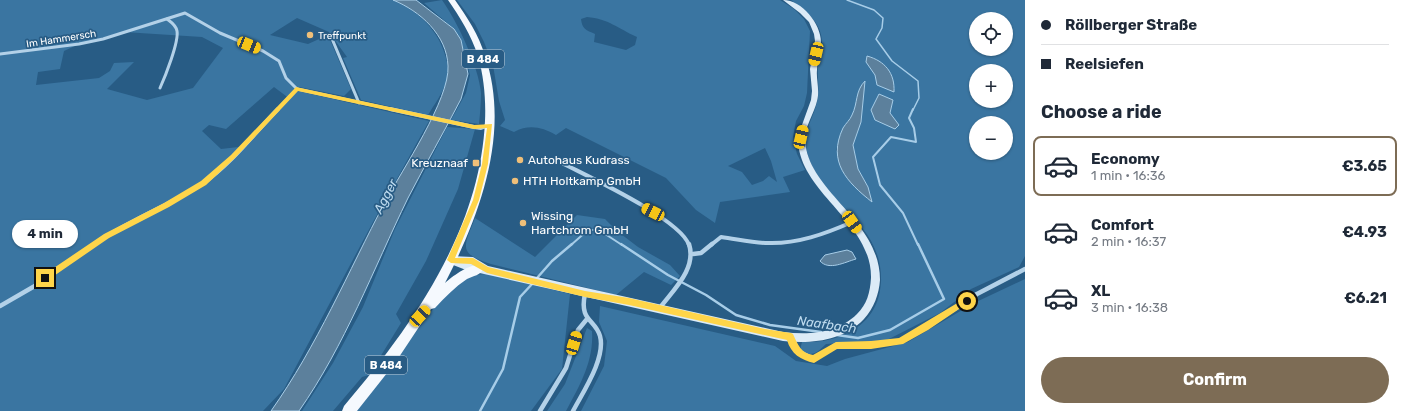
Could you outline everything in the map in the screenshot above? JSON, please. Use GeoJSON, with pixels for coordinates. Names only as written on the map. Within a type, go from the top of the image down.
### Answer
{"type":"FeatureCollection","features":[{"type":"Feature","properties":{"kind":"main road","name":"B 484"},"geometry":{"type":"LineString","coordinates":[[349,411],[391,359],[420,316],[451,260],[476,200],[485,164],[490,125],[488,83],[484,64],[471,31],[450,0]]}},
{"type":"Feature","properties":{"kind":"main road"},"geometry":{"type":"LineString","coordinates":[[420,316],[447,287],[461,276],[482,269]]}},
{"type":"Feature","properties":{"kind":"street"},"geometry":{"type":"LineString","coordinates":[[451,260],[467,268],[482,269],[585,294],[791,337],[804,338],[825,336],[861,318],[869,307],[876,286],[874,261],[864,240],[852,222],[811,170],[804,156],[801,137],[814,101],[815,88],[813,66],[818,40],[816,32],[806,14],[786,0]]}},
{"type":"Feature","properties":{"kind":"street","name":"Im Hammersch"},"geometry":{"type":"LineString","coordinates":[[0,54],[80,44],[185,13],[220,33],[264,50],[279,61],[286,78],[296,89]]}},
{"type":"Feature","properties":{"kind":"street"},"geometry":{"type":"LineString","coordinates":[[160,88],[169,68],[177,31],[173,23],[167,19]]}},
{"type":"Feature","properties":{"kind":"street"},"geometry":{"type":"LineString","coordinates":[[330,34],[359,103]]}},
{"type":"Feature","properties":{"kind":"street"},"geometry":{"type":"LineString","coordinates":[[0,306],[33,287],[106,236],[166,205],[203,183],[233,157],[296,89],[468,126],[482,128],[490,125]]}},
{"type":"Feature","properties":{"kind":"street"},"geometry":{"type":"LineString","coordinates":[[562,163],[663,217],[677,227],[689,244],[693,254],[691,265],[685,275],[658,309]]}},
{"type":"Feature","properties":{"kind":"street"},"geometry":{"type":"LineString","coordinates":[[628,194],[633,202]]}},
{"type":"Feature","properties":{"kind":"street"},"geometry":{"type":"LineString","coordinates":[[693,254],[701,253],[721,237],[754,242],[782,243],[821,235],[852,222]]}},
{"type":"Feature","properties":{"kind":"street"},"geometry":{"type":"LineString","coordinates":[[791,337],[792,345],[798,351],[805,357],[814,359],[836,346],[871,345],[900,341],[925,328],[977,294],[1025,269]]}},
{"type":"Feature","properties":{"kind":"street"},"geometry":{"type":"LineString","coordinates":[[573,411],[592,376],[599,352],[600,338],[597,329],[587,319],[583,301],[585,294]]}},
{"type":"Feature","properties":{"kind":"street"},"geometry":{"type":"LineString","coordinates":[[540,411],[566,368],[578,330],[587,319]]}},
{"type":"Feature","properties":{"kind":"shaded area"},"geometry":{"type":"Polygon","coordinates":[[[0,0],[393,0],[411,10],[427,23],[443,48],[448,70],[447,80],[444,87],[428,115],[361,100],[343,58],[347,57],[329,32],[297,18],[270,35],[308,44],[328,35],[351,89],[344,96],[299,87],[298,91],[429,121],[284,389],[263,411],[0,411],[0,0]],[[124,32],[79,44],[64,51],[60,69],[38,72],[36,85],[99,78],[110,71],[114,63],[134,62],[107,89],[147,100],[193,88],[223,48],[202,37],[124,32]],[[274,87],[226,129],[209,125],[202,131],[221,149],[247,146],[290,99],[274,87]]]}},
{"type":"Feature","properties":{"kind":"shaded area"},"geometry":{"type":"Polygon","coordinates":[[[393,0],[416,0],[454,29],[461,40],[468,74],[461,99],[408,198],[358,307],[331,360],[299,411],[271,411],[288,386],[318,335],[385,202],[424,134],[447,80],[448,66],[446,55],[443,44],[437,34],[413,11],[393,0]]]}},
{"type":"Feature","properties":{"kind":"shaded area"},"geometry":{"type":"Polygon","coordinates":[[[442,0],[460,32],[476,70],[481,93],[479,124],[451,120],[466,93],[470,75],[461,40],[454,29],[424,3],[442,0]]]}},
{"type":"Feature","properties":{"kind":"shaded area"},"geometry":{"type":"Polygon","coordinates":[[[457,0],[780,0],[794,9],[804,19],[810,31],[807,93],[804,106],[796,121],[793,137],[797,154],[805,170],[783,177],[790,192],[720,202],[715,223],[696,210],[666,178],[566,128],[556,135],[541,128],[530,127],[514,132],[500,126],[505,120],[499,101],[493,65],[475,24],[457,0]],[[587,17],[581,19],[582,25],[585,29],[595,34],[594,42],[626,50],[635,45],[637,37],[607,22],[587,17]],[[765,148],[728,166],[742,172],[752,185],[763,181],[769,176],[777,182],[771,161],[765,148]]]}},
{"type":"Feature","properties":{"kind":"shaded area"},"geometry":{"type":"Polygon","coordinates":[[[791,0],[1025,0],[1025,256],[1019,267],[971,289],[940,313],[887,340],[826,344],[817,352],[811,354],[807,354],[800,350],[802,342],[821,341],[839,337],[863,323],[872,312],[876,304],[881,282],[879,261],[872,243],[862,227],[824,186],[814,170],[807,152],[807,132],[818,98],[818,66],[822,42],[816,23],[807,13],[791,0]],[[864,82],[853,114],[843,128],[836,150],[872,202],[868,187],[858,169],[853,145],[861,122],[864,82]]]}},
{"type":"Feature","properties":{"kind":"shaded area"},"geometry":{"type":"Polygon","coordinates":[[[867,56],[879,61],[888,69],[893,79],[894,92],[877,85],[875,75],[866,62],[867,56]]]}},
{"type":"Feature","properties":{"kind":"shaded area"},"geometry":{"type":"Polygon","coordinates":[[[865,81],[861,122],[853,145],[858,169],[868,187],[872,202],[848,179],[842,170],[837,151],[843,128],[854,111],[858,93],[865,81]]]}},
{"type":"Feature","properties":{"kind":"shaded area"},"geometry":{"type":"Polygon","coordinates":[[[879,94],[893,100],[890,113],[899,125],[895,129],[875,120],[871,110],[879,94]]]}},
{"type":"Feature","properties":{"kind":"shaded area"},"geometry":{"type":"Polygon","coordinates":[[[447,127],[475,129],[458,189],[426,261],[396,314],[401,323],[369,375],[362,377],[333,411],[302,411],[333,363],[363,307],[395,229],[447,127]]]}},
{"type":"Feature","properties":{"kind":"shaded area"},"geometry":{"type":"Polygon","coordinates":[[[577,215],[605,219],[617,231],[638,247],[670,265],[680,276],[671,285],[644,272],[616,295],[491,264],[473,256],[466,248],[466,242],[475,218],[535,257],[577,215]]]}},
{"type":"Feature","properties":{"kind":"shaded area"},"geometry":{"type":"Polygon","coordinates":[[[847,250],[852,252],[856,259],[832,266],[824,264],[820,261],[825,255],[847,250]]]}},
{"type":"Feature","properties":{"kind":"shaded area"},"geometry":{"type":"Polygon","coordinates":[[[489,274],[570,294],[562,369],[531,411],[357,411],[433,309],[457,282],[468,275],[489,274]]]}},
{"type":"Feature","properties":{"kind":"shaded area"},"geometry":{"type":"Polygon","coordinates":[[[1025,279],[1025,411],[581,411],[604,366],[607,341],[599,322],[600,306],[775,346],[796,361],[827,366],[845,359],[908,342],[974,303],[1025,279]]]}},
{"type":"Feature","properties":{"kind":"shaded area"},"geometry":{"type":"Polygon","coordinates":[[[587,328],[592,331],[591,352],[581,382],[566,411],[547,411],[565,384],[587,328]]]}},
{"type":"Feature","properties":{"kind":"waterway","name":"Naafbach"},"geometry":{"type":"LineString","coordinates":[[847,0],[874,10],[883,18],[882,28],[876,39],[892,61],[918,81],[919,98],[913,110]]}},
{"type":"Feature","properties":{"kind":"waterway","name":"Naafbach"},"geometry":{"type":"LineString","coordinates":[[913,109],[909,118],[914,128],[916,142],[891,137],[873,157],[880,185],[903,213],[918,245]]}},
{"type":"Feature","properties":{"kind":"waterway","name":"Naafbach"},"geometry":{"type":"LineString","coordinates":[[571,245],[588,230],[599,230],[622,245]]}},
{"type":"Feature","properties":{"kind":"waterway","name":"Naafbach"},"geometry":{"type":"LineString","coordinates":[[537,278],[552,261],[572,244]]}},
{"type":"Feature","properties":{"kind":"waterway","name":"Naafbach"},"geometry":{"type":"LineString","coordinates":[[621,244],[668,275],[706,295],[736,315],[770,325],[821,332]]}},
{"type":"Feature","properties":{"kind":"waterway","name":"Naafbach"},"geometry":{"type":"LineString","coordinates":[[837,335],[858,338],[890,330],[944,299],[918,244]]}},
{"type":"Feature","properties":{"kind":"waterway","name":"Naafbach"},"geometry":{"type":"LineString","coordinates":[[480,411],[503,369],[520,297],[533,283]]}},
{"type":"Feature","properties":{"kind":"place","name":"Treffpunkt"},"geometry":{"type":"Point","coordinates":[310,35]}},
{"type":"Feature","properties":{"kind":"place","name":"Autohaus Kudrass"},"geometry":{"type":"Point","coordinates":[520,160]}},
{"type":"Feature","properties":{"kind":"place","name":"Kreuznaaf"},"geometry":{"type":"Point","coordinates":[476,163]}},
{"type":"Feature","properties":{"kind":"place","name":"HTH Holtkamp GmbH"},"geometry":{"type":"Point","coordinates":[515,181]}},
{"type":"Feature","properties":{"kind":"place","name":"Wissing Hartchrom GmbH"},"geometry":{"type":"Point","coordinates":[523,223]}},
{"type":"Feature","properties":{"kind":"route"},"geometry":{"type":"LineString","coordinates":[[45,278],[124,225],[187,194],[212,177],[233,157],[296,89],[474,127],[482,128],[490,125],[485,164],[476,200],[451,260],[462,259],[473,261],[487,270],[585,294],[629,302],[765,333],[791,337],[792,345],[798,351],[805,357],[814,359],[836,346],[871,345],[900,341],[925,328],[967,301]]}},
{"type":"Feature","properties":{"kind":"water label","name":"Agger"},"geometry":{"type":"Point","coordinates":[385,196]}}]}
